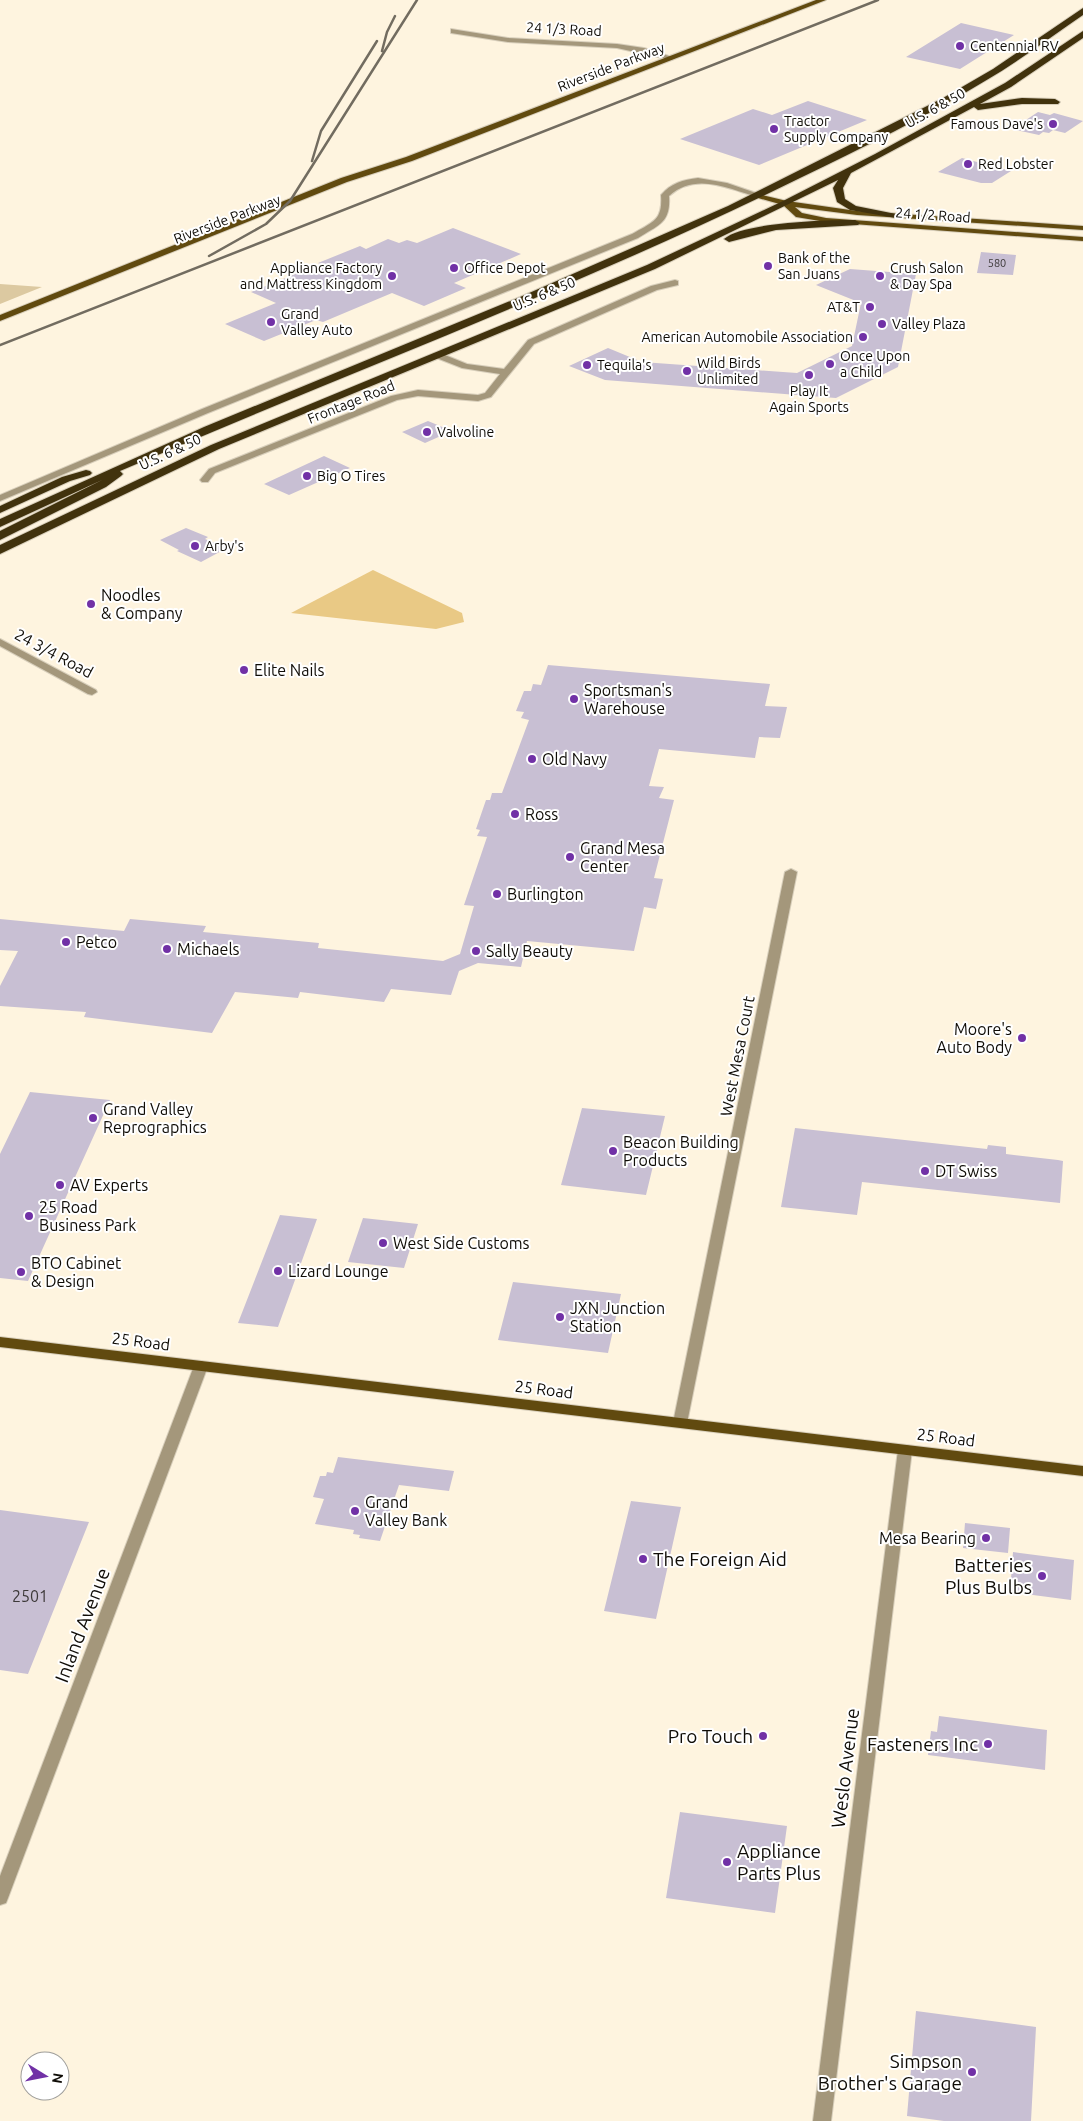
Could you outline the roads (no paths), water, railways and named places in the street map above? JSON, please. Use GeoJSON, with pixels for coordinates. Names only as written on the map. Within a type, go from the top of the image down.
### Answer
{"type":"FeatureCollection","features":[{"type":"Feature","properties":{"kind":"highway","name":"U.S. 6 & 50"},"geometry":{"type":"LineString","coordinates":[[0,523],[87,481],[339,374],[598,269],[761,196],[982,80],[1083,11]]}},
{"type":"Feature","properties":{"kind":"highway","name":"U.S. 6 & 50"},"geometry":{"type":"LineString","coordinates":[[0,550],[208,450],[651,267],[786,203],[848,172],[1008,85],[1083,34]]}},
{"type":"Feature","properties":{"kind":"highway"},"geometry":{"type":"LineString","coordinates":[[955,115],[973,108],[1007,102],[1055,102]]}},
{"type":"Feature","properties":{"kind":"highway"},"geometry":{"type":"LineString","coordinates":[[848,172],[838,188],[840,200],[854,208],[893,216]]}},
{"type":"Feature","properties":{"kind":"highway"},"geometry":{"type":"LineString","coordinates":[[651,267],[678,261],[745,234],[791,224],[855,223]]}},
{"type":"Feature","properties":{"kind":"highway"},"geometry":{"type":"LineString","coordinates":[[437,354],[435,350],[439,344],[573,287],[598,269]]}},
{"type":"Feature","properties":{"kind":"highway"},"geometry":{"type":"LineString","coordinates":[[0,510],[66,479],[134,461]]}},
{"type":"Feature","properties":{"kind":"highway"},"geometry":{"type":"LineString","coordinates":[[0,536],[102,486],[134,461]]}},
{"type":"Feature","properties":{"kind":"main road","name":"Riverside Parkway"},"geometry":{"type":"LineString","coordinates":[[0,318],[107,276],[242,228],[355,184],[409,159],[822,0]]}},
{"type":"Feature","properties":{"kind":"main road","name":"24 1/2 Road"},"geometry":{"type":"LineString","coordinates":[[761,196],[786,203],[893,216],[1083,228]]}},
{"type":"Feature","properties":{"kind":"main road","name":"24 1/2 Road"},"geometry":{"type":"LineString","coordinates":[[786,203],[799,215],[855,223],[1081,238]]}},
{"type":"Feature","properties":{"kind":"main road","name":"25 Road"},"geometry":{"type":"LineString","coordinates":[[0,1342],[1083,1471]]}},
{"type":"Feature","properties":{"kind":"street","name":"24 1/3 Road"},"geometry":{"type":"LineString","coordinates":[[454,31],[492,38],[636,48],[671,58]]}},
{"type":"Feature","properties":{"kind":"street"},"geometry":{"type":"LineString","coordinates":[[0,498],[223,404],[635,236],[661,221],[666,213],[665,195],[676,186],[690,182],[706,181],[761,196]]}},
{"type":"Feature","properties":{"kind":"street","name":"Frontage Road"},"geometry":{"type":"LineString","coordinates":[[205,480],[212,471],[394,398],[418,393],[483,397],[492,392],[531,342],[654,288],[675,283]]}},
{"type":"Feature","properties":{"kind":"street"},"geometry":{"type":"LineString","coordinates":[[437,354],[466,366],[506,372]]}},
{"type":"Feature","properties":{"kind":"street","name":"24 3/4 Road"},"geometry":{"type":"LineString","coordinates":[[0,642],[92,692]]}},
{"type":"Feature","properties":{"kind":"street","name":"West Mesa Court"},"geometry":{"type":"LineString","coordinates":[[680,1423],[791,872]]}},
{"type":"Feature","properties":{"kind":"street","name":"Inland Avenue"},"geometry":{"type":"LineString","coordinates":[[0,1898],[201,1366]]}},
{"type":"Feature","properties":{"kind":"street","name":"Weslo Avenue"},"geometry":{"type":"LineString","coordinates":[[822,2121],[905,1450]]}},
{"type":"Feature","properties":{"kind":"railway"},"geometry":{"type":"LineString","coordinates":[[209,256],[266,224],[290,201],[417,0]]}},
{"type":"Feature","properties":{"kind":"railway"},"geometry":{"type":"LineString","coordinates":[[0,345],[878,0]]}},
{"type":"Feature","properties":{"kind":"railway"},"geometry":{"type":"LineString","coordinates":[[382,51],[387,32],[395,16]]}},
{"type":"Feature","properties":{"kind":"railway"},"geometry":{"type":"LineString","coordinates":[[312,161],[321,131],[377,41]]}},
{"type":"Feature","properties":{"kind":"place","name":"Centennial RV"},"geometry":{"type":"Point","coordinates":[960,46]}},
{"type":"Feature","properties":{"kind":"place","name":"Famous Dave's"},"geometry":{"type":"Point","coordinates":[1053,124]}},
{"type":"Feature","properties":{"kind":"place","name":"Tractor Supply Company"},"geometry":{"type":"Point","coordinates":[774,129]}},
{"type":"Feature","properties":{"kind":"place","name":"Red Lobster"},"geometry":{"type":"Point","coordinates":[968,164]}},
{"type":"Feature","properties":{"kind":"place","name":"Bank of the San Juans"},"geometry":{"type":"Point","coordinates":[768,266]}},
{"type":"Feature","properties":{"kind":"place","name":"Office Depot"},"geometry":{"type":"Point","coordinates":[454,268]}},
{"type":"Feature","properties":{"kind":"place","name":"Appliance Factory and Mattress Kingdom"},"geometry":{"type":"Point","coordinates":[392,276]}},
{"type":"Feature","properties":{"kind":"place","name":"Crush Salon & Day Spa"},"geometry":{"type":"Point","coordinates":[880,276]}},
{"type":"Feature","properties":{"kind":"place","name":"AT&T"},"geometry":{"type":"Point","coordinates":[870,307]}},
{"type":"Feature","properties":{"kind":"place","name":"Grand Valley Auto"},"geometry":{"type":"Point","coordinates":[271,322]}},
{"type":"Feature","properties":{"kind":"place","name":"Valley Plaza"},"geometry":{"type":"Point","coordinates":[882,324]}},
{"type":"Feature","properties":{"kind":"place","name":"American Automobile Association"},"geometry":{"type":"Point","coordinates":[863,337]}},
{"type":"Feature","properties":{"kind":"place","name":"Once Upon a Child"},"geometry":{"type":"Point","coordinates":[830,364]}},
{"type":"Feature","properties":{"kind":"place","name":"Tequila's"},"geometry":{"type":"Point","coordinates":[587,365]}},
{"type":"Feature","properties":{"kind":"place","name":"Wild Birds Unlimited"},"geometry":{"type":"Point","coordinates":[687,371]}},
{"type":"Feature","properties":{"kind":"place","name":"Play It Again Sports"},"geometry":{"type":"Point","coordinates":[809,375]}},
{"type":"Feature","properties":{"kind":"place","name":"Valvoline"},"geometry":{"type":"Point","coordinates":[427,432]}},
{"type":"Feature","properties":{"kind":"place","name":"Big O Tires"},"geometry":{"type":"Point","coordinates":[307,476]}},
{"type":"Feature","properties":{"kind":"place","name":"Arby's"},"geometry":{"type":"Point","coordinates":[195,546]}},
{"type":"Feature","properties":{"kind":"place","name":"Noodles & Company"},"geometry":{"type":"Point","coordinates":[91,604]}},
{"type":"Feature","properties":{"kind":"place","name":"Elite Nails"},"geometry":{"type":"Point","coordinates":[244,670]}},
{"type":"Feature","properties":{"kind":"place","name":"Sportsman's Warehouse"},"geometry":{"type":"Point","coordinates":[574,699]}},
{"type":"Feature","properties":{"kind":"place","name":"Old Navy"},"geometry":{"type":"Point","coordinates":[532,759]}},
{"type":"Feature","properties":{"kind":"place","name":"Ross"},"geometry":{"type":"Point","coordinates":[515,814]}},
{"type":"Feature","properties":{"kind":"place","name":"Grand Mesa Center"},"geometry":{"type":"Point","coordinates":[570,857]}},
{"type":"Feature","properties":{"kind":"place","name":"Burlington"},"geometry":{"type":"Point","coordinates":[497,894]}},
{"type":"Feature","properties":{"kind":"place","name":"Petco"},"geometry":{"type":"Point","coordinates":[66,942]}},
{"type":"Feature","properties":{"kind":"place","name":"Michaels"},"geometry":{"type":"Point","coordinates":[167,949]}},
{"type":"Feature","properties":{"kind":"place","name":"Sally Beauty"},"geometry":{"type":"Point","coordinates":[476,951]}},
{"type":"Feature","properties":{"kind":"place","name":"Moore's Auto Body"},"geometry":{"type":"Point","coordinates":[1022,1038]}},
{"type":"Feature","properties":{"kind":"place","name":"Grand Valley Reprographics"},"geometry":{"type":"Point","coordinates":[93,1118]}},
{"type":"Feature","properties":{"kind":"place","name":"Beacon Building Products"},"geometry":{"type":"Point","coordinates":[613,1151]}},
{"type":"Feature","properties":{"kind":"place","name":"DT Swiss"},"geometry":{"type":"Point","coordinates":[925,1171]}},
{"type":"Feature","properties":{"kind":"place","name":"AV Experts"},"geometry":{"type":"Point","coordinates":[60,1185]}},
{"type":"Feature","properties":{"kind":"place","name":"25 Road Business Park"},"geometry":{"type":"Point","coordinates":[29,1216]}},
{"type":"Feature","properties":{"kind":"place","name":"West Side Customs"},"geometry":{"type":"Point","coordinates":[383,1243]}},
{"type":"Feature","properties":{"kind":"place","name":"Lizard Lounge"},"geometry":{"type":"Point","coordinates":[278,1271]}},
{"type":"Feature","properties":{"kind":"place","name":"BTO Cabinet & Design"},"geometry":{"type":"Point","coordinates":[21,1272]}},
{"type":"Feature","properties":{"kind":"place","name":"JXN Junction Station"},"geometry":{"type":"Point","coordinates":[560,1317]}},
{"type":"Feature","properties":{"kind":"place","name":"Grand Valley Bank"},"geometry":{"type":"Point","coordinates":[355,1511]}},
{"type":"Feature","properties":{"kind":"place","name":"Mesa Bearing"},"geometry":{"type":"Point","coordinates":[986,1538]}},
{"type":"Feature","properties":{"kind":"place","name":"The Foreign Aid"},"geometry":{"type":"Point","coordinates":[643,1559]}},
{"type":"Feature","properties":{"kind":"place","name":"Batteries Plus Bulbs"},"geometry":{"type":"Point","coordinates":[1042,1576]}},
{"type":"Feature","properties":{"kind":"place","name":"Pro Touch"},"geometry":{"type":"Point","coordinates":[763,1736]}},
{"type":"Feature","properties":{"kind":"place","name":"Fasteners Inc"},"geometry":{"type":"Point","coordinates":[988,1744]}},
{"type":"Feature","properties":{"kind":"place","name":"Appliance Parts Plus"},"geometry":{"type":"Point","coordinates":[727,1862]}},
{"type":"Feature","properties":{"kind":"place","name":"Simpson Brother's Garage"},"geometry":{"type":"Point","coordinates":[972,2072]}}]}
